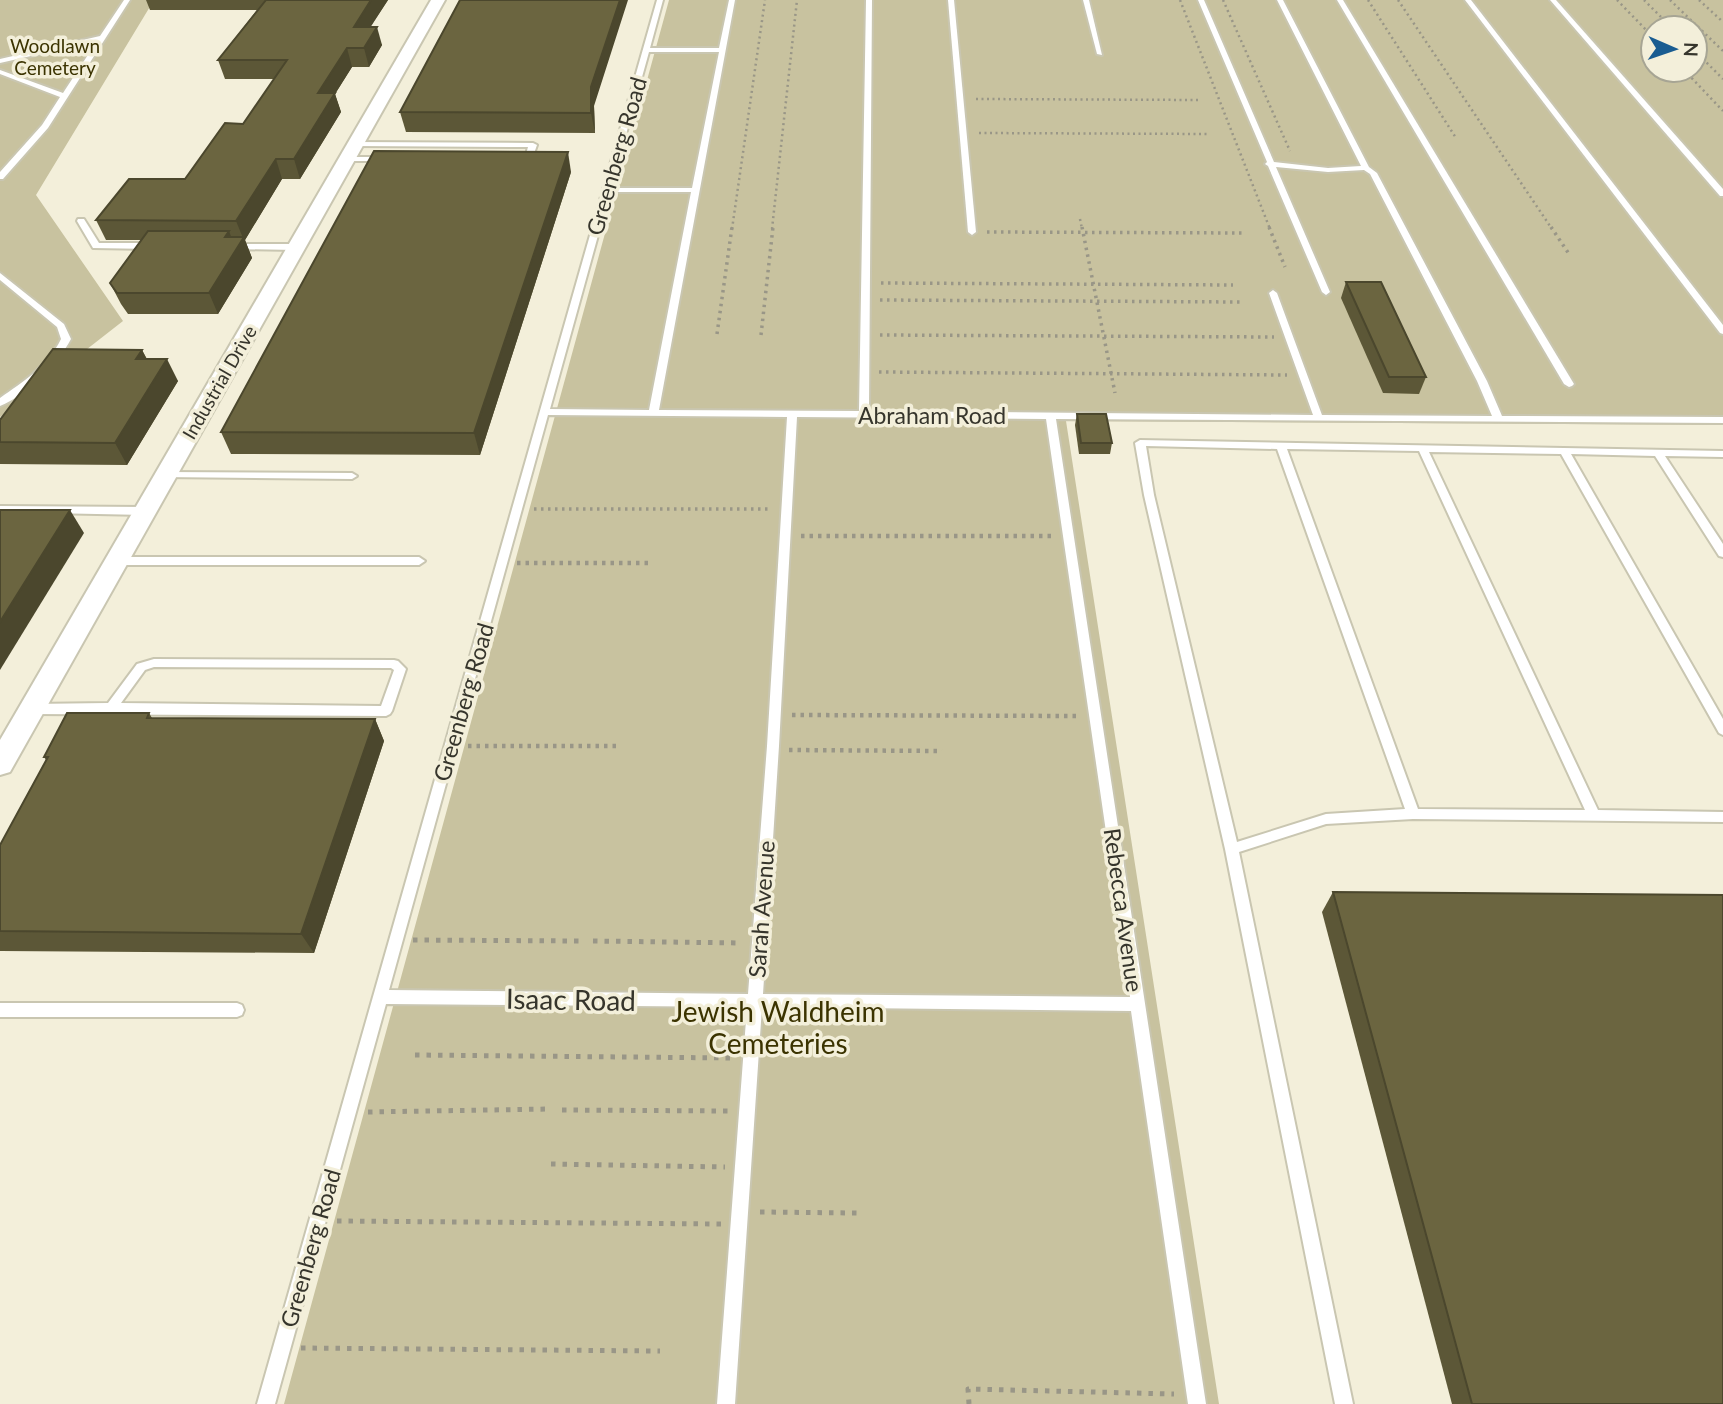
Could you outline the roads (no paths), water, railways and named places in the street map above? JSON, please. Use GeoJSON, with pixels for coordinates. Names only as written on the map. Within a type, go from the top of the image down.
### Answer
{"type":"FeatureCollection","features":[{"type":"Feature","properties":{"kind":"street","name":"Industrial Drive"},"geometry":{"type":"LineString","coordinates":[[0,764],[9,733],[31,709],[438,0]]}},
{"type":"Feature","properties":{"kind":"lane"},"geometry":{"type":"LineString","coordinates":[[0,177],[29,147],[127,0]]}},
{"type":"Feature","properties":{"kind":"lane","name":"Greenberg Road"},"geometry":{"type":"LineString","coordinates":[[266,1404],[660,0]]}},
{"type":"Feature","properties":{"kind":"lane"},"geometry":{"type":"LineString","coordinates":[[653,413],[732,0]]}},
{"type":"Feature","properties":{"kind":"lane"},"geometry":{"type":"LineString","coordinates":[[864,414],[869,0]]}},
{"type":"Feature","properties":{"kind":"lane"},"geometry":{"type":"LineString","coordinates":[[951,0],[972,232]]}},
{"type":"Feature","properties":{"kind":"lane"},"geometry":{"type":"LineString","coordinates":[[1086,0],[1100,54]]}},
{"type":"Feature","properties":{"kind":"lane"},"geometry":{"type":"LineString","coordinates":[[1201,0],[1326,292]]}},
{"type":"Feature","properties":{"kind":"lane"},"geometry":{"type":"LineString","coordinates":[[1280,0],[1366,168],[1373,173],[1463,345],[1497,419]]}},
{"type":"Feature","properties":{"kind":"lane"},"geometry":{"type":"LineString","coordinates":[[1340,0],[1569,384]]}},
{"type":"Feature","properties":{"kind":"lane"},"geometry":{"type":"LineString","coordinates":[[1468,0],[1723,331]]}},
{"type":"Feature","properties":{"kind":"lane"},"geometry":{"type":"LineString","coordinates":[[1553,0],[1723,194]]}},
{"type":"Feature","properties":{"kind":"lane"},"geometry":{"type":"LineString","coordinates":[[0,61],[104,37]]}},
{"type":"Feature","properties":{"kind":"lane"},"geometry":{"type":"LineString","coordinates":[[646,50],[722,50]]}},
{"type":"Feature","properties":{"kind":"lane"},"geometry":{"type":"LineString","coordinates":[[0,72],[65,96]]}},
{"type":"Feature","properties":{"kind":"lane"},"geometry":{"type":"LineString","coordinates":[[351,151],[533,145],[528,160],[514,160]]}},
{"type":"Feature","properties":{"kind":"lane"},"geometry":{"type":"LineString","coordinates":[[351,151],[402,159]]}},
{"type":"Feature","properties":{"kind":"lane"},"geometry":{"type":"LineString","coordinates":[[1269,164],[1342,170],[1366,168]]}},
{"type":"Feature","properties":{"kind":"lane"},"geometry":{"type":"LineString","coordinates":[[607,190],[696,190]]}},
{"type":"Feature","properties":{"kind":"lane"},"geometry":{"type":"LineString","coordinates":[[80,221],[96,246],[163,246]]}},
{"type":"Feature","properties":{"kind":"lane"},"geometry":{"type":"LineString","coordinates":[[216,247],[296,247]]}},
{"type":"Feature","properties":{"kind":"lane"},"geometry":{"type":"LineString","coordinates":[[0,276],[61,326],[66,339],[57,356],[47,366],[0,403]]}},
{"type":"Feature","properties":{"kind":"lane"},"geometry":{"type":"LineString","coordinates":[[1273,293],[1318,416]]}},
{"type":"Feature","properties":{"kind":"lane","name":"Abraham Road"},"geometry":{"type":"LineString","coordinates":[[545,412],[1723,420]]}},
{"type":"Feature","properties":{"kind":"lane","name":"Sarah Avenue"},"geometry":{"type":"LineString","coordinates":[[726,1404],[773,746],[792,414]]}},
{"type":"Feature","properties":{"kind":"lane","name":"Rebecca Avenue"},"geometry":{"type":"LineString","coordinates":[[1051,416],[1196,1399]]}},
{"type":"Feature","properties":{"kind":"lane"},"geometry":{"type":"LineString","coordinates":[[1343,1404],[1232,849],[1149,495],[1140,443],[1723,454]]}},
{"type":"Feature","properties":{"kind":"lane"},"geometry":{"type":"LineString","coordinates":[[1281,446],[1413,814]]}},
{"type":"Feature","properties":{"kind":"lane"},"geometry":{"type":"LineString","coordinates":[[1422,448],[1594,816]]}},
{"type":"Feature","properties":{"kind":"lane"},"geometry":{"type":"LineString","coordinates":[[1564,451],[1723,730]]}},
{"type":"Feature","properties":{"kind":"lane"},"geometry":{"type":"LineString","coordinates":[[1658,453],[1723,553]]}},
{"type":"Feature","properties":{"kind":"lane"},"geometry":{"type":"LineString","coordinates":[[165,475],[352,476]]}},
{"type":"Feature","properties":{"kind":"lane"},"geometry":{"type":"LineString","coordinates":[[0,509],[145,511]]}},
{"type":"Feature","properties":{"kind":"lane"},"geometry":{"type":"LineString","coordinates":[[116,561],[419,561]]}},
{"type":"Feature","properties":{"kind":"lane"},"geometry":{"type":"LineString","coordinates":[[31,709],[386,711],[400,669],[394,664],[154,663],[141,667],[111,708]]}},
{"type":"Feature","properties":{"kind":"lane"},"geometry":{"type":"LineString","coordinates":[[1232,849],[1326,819],[1413,814],[1723,817]]}},
{"type":"Feature","properties":{"kind":"lane","name":"Isaac Road"},"geometry":{"type":"LineString","coordinates":[[380,997],[1139,1004]]}},
{"type":"Feature","properties":{"kind":"lane"},"geometry":{"type":"LineString","coordinates":[[0,1010],[237,1010]]}},
{"type":"Feature","properties":{"kind":"park label","name":"Woodlawn Cemetery"},"geometry":{"type":"Point","coordinates":[55,56]}},
{"type":"Feature","properties":{"kind":"park label","name":"Jewish Waldheim Cemeteries"},"geometry":{"type":"Point","coordinates":[778,1027]}}]}
